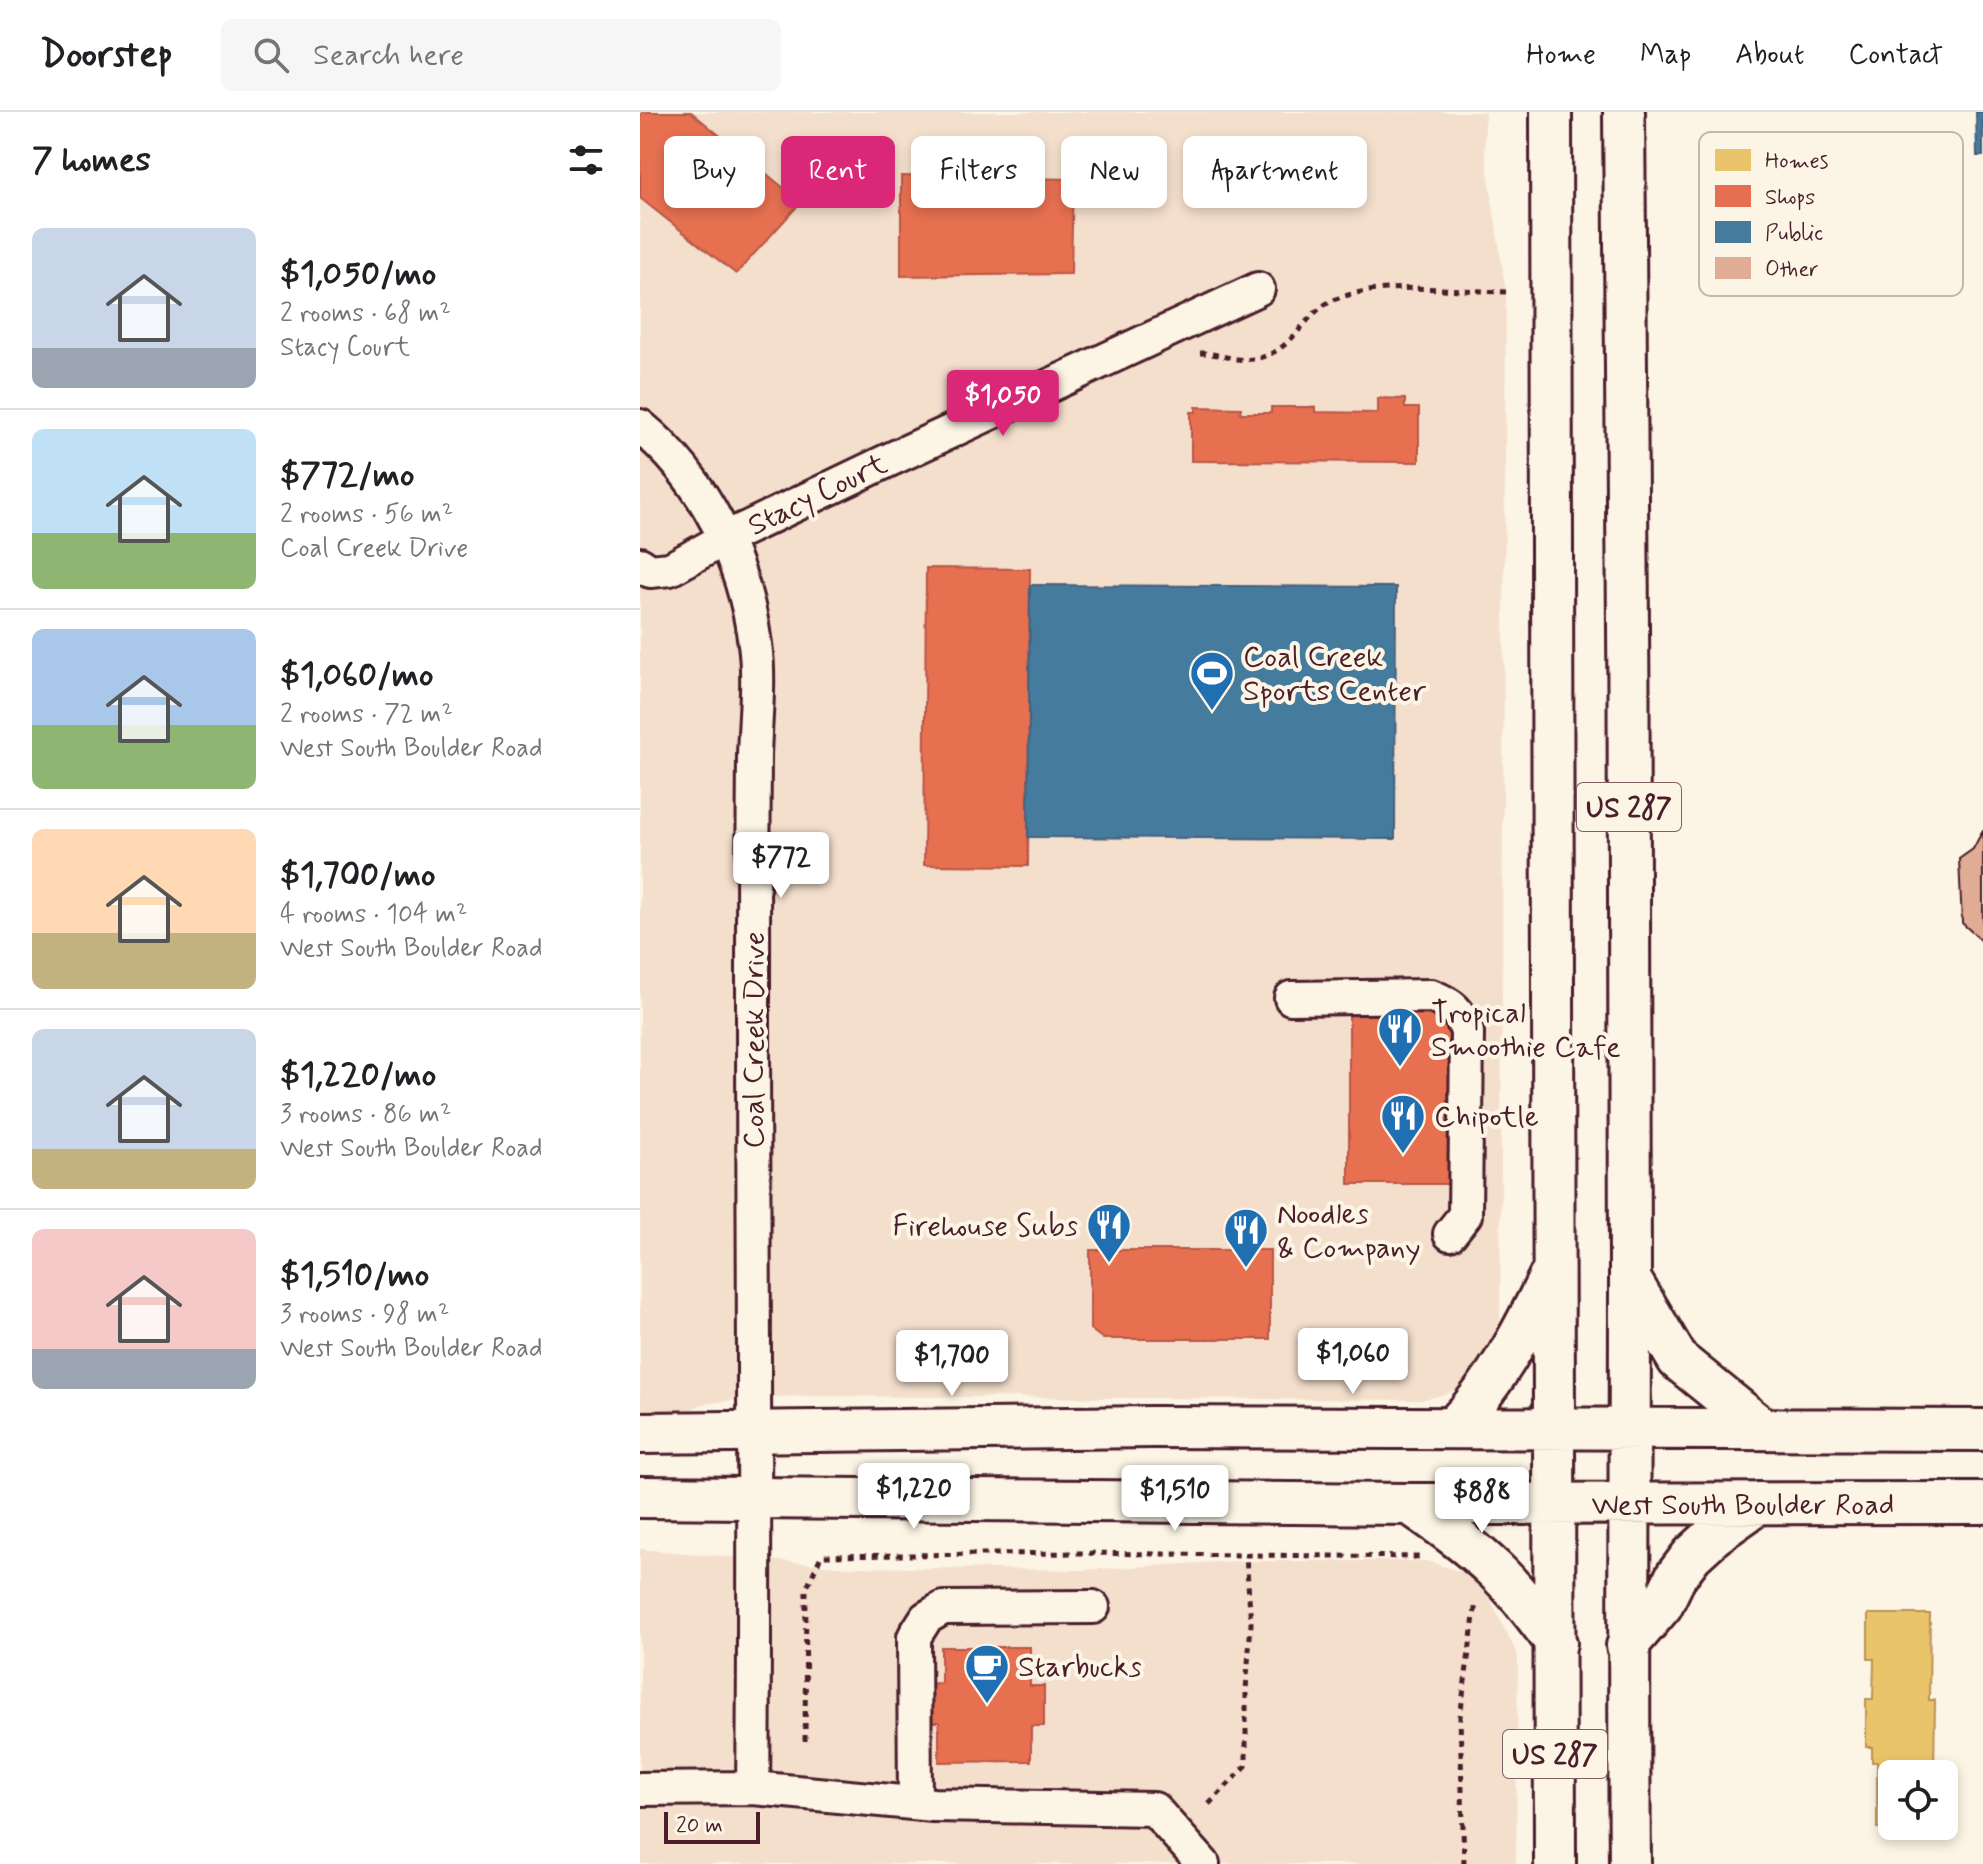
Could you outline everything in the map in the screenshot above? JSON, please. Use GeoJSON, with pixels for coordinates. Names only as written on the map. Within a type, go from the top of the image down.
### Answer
{"type":"FeatureCollection","features":[{"type":"Feature","properties":{"kind":"main road","name":"US 287"},"geometry":{"type":"LineString","coordinates":[[1551,112],[1555,1864]]}},
{"type":"Feature","properties":{"kind":"main road","name":"US 287"},"geometry":{"type":"LineString","coordinates":[[1624,112],[1628,336],[1630,1279],[1627,1646],[1630,1864]]}},
{"type":"Feature","properties":{"kind":"main road"},"geometry":{"type":"LineString","coordinates":[[1453,1428],[1478,1402],[1503,1367],[1554,1268]]}},
{"type":"Feature","properties":{"kind":"main road"},"geometry":{"type":"LineString","coordinates":[[1630,1279],[1678,1360],[1763,1429]]}},
{"type":"Feature","properties":{"kind":"main road"},"geometry":{"type":"LineString","coordinates":[[640,1433],[1152,1427],[1983,1430]]}},
{"type":"Feature","properties":{"kind":"main road","name":"West South Boulder Road"},"geometry":{"type":"LineString","coordinates":[[640,1497],[1410,1504],[1983,1503]]}},
{"type":"Feature","properties":{"kind":"main road"},"geometry":{"type":"LineString","coordinates":[[1627,1646],[1662,1605],[1676,1576],[1692,1555],[1759,1503]]}},
{"type":"Feature","properties":{"kind":"main road"},"geometry":{"type":"LineString","coordinates":[[1410,1504],[1459,1538],[1495,1569],[1556,1643]]}},
{"type":"Feature","properties":{"kind":"street","name":"Stacy Court"},"geometry":{"type":"LineString","coordinates":[[640,564],[650,571],[670,569],[726,538],[1258,289]]}},
{"type":"Feature","properties":{"kind":"street","name":"Coal Creek Drive"},"geometry":{"type":"LineString","coordinates":[[640,426],[662,444],[685,470],[726,538],[741,578],[756,646],[753,1788]]}},
{"type":"Feature","properties":{"kind":"street"},"geometry":{"type":"LineString","coordinates":[[1291,998],[1431,996],[1450,1003],[1461,1014],[1467,1032],[1465,1215],[1450,1234]]}},
{"type":"Feature","properties":{"kind":"street"},"geometry":{"type":"LineString","coordinates":[[915,1803],[914,1637],[926,1618],[943,1608],[1093,1607]]}},
{"type":"Feature","properties":{"kind":"street"},"geometry":{"type":"LineString","coordinates":[[640,1789],[753,1788],[915,1803],[1154,1809],[1203,1864]]}},
{"type":"Feature","properties":{"kind":"path"},"geometry":{"type":"LineString","coordinates":[[1198,353],[1251,360],[1276,354],[1307,324],[1311,315],[1334,300],[1365,291],[1506,292]]}},
{"type":"Feature","properties":{"kind":"path"},"geometry":{"type":"LineString","coordinates":[[1209,1804],[1246,1766],[1246,1690],[1251,1624],[1246,1556]]}},
{"type":"Feature","properties":{"kind":"path"},"geometry":{"type":"LineString","coordinates":[[1464,1864],[1460,1717],[1477,1600]]}},
{"type":"Feature","properties":{"kind":"shaded area"},"geometry":{"type":"Polygon","coordinates":[[[640,112],[1485,112],[1485,151],[1506,292],[1500,1340],[1472,1379],[1447,1394],[1422,1400],[804,1396],[703,1404],[690,1410],[640,1410],[640,112]]]}},
{"type":"Feature","properties":{"kind":"shaded area"},"geometry":{"type":"Polygon","coordinates":[[[640,1549],[849,1567],[1080,1570],[1234,1561],[1427,1561],[1480,1578],[1518,1656],[1516,1864],[640,1864],[640,1549]]]}},
{"type":"Feature","properties":{"kind":"building: Homes"},"geometry":{"type":"Polygon","coordinates":[[[1868,1614],[1930,1614],[1929,1700],[1935,1700],[1934,1760],[1878,1760],[1878,1828],[1877,1762],[1872,1762],[1872,1747],[1866,1747],[1866,1699],[1873,1699],[1874,1659],[1868,1659],[1868,1614]]]}},
{"type":"Feature","properties":{"kind":"building: Shops"},"geometry":{"type":"Polygon","coordinates":[[[643,112],[691,112],[720,136],[664,136],[664,208],[765,208],[765,173],[781,186],[781,208],[796,208],[736,274],[640,198],[640,115],[643,112]]]}},
{"type":"Feature","properties":{"kind":"building: Shops"},"geometry":{"type":"Polygon","coordinates":[[[901,176],[911,176],[911,208],[1045,208],[1045,179],[1061,179],[1061,208],[1072,208],[1071,274],[901,276],[901,176]]]}},
{"type":"Feature","properties":{"kind":"building: Shops"},"geometry":{"type":"Polygon","coordinates":[[[1378,398],[1405,399],[1405,408],[1419,408],[1419,462],[1191,461],[1191,412],[1196,412],[1196,407],[1241,408],[1240,413],[1271,413],[1271,407],[1315,407],[1315,412],[1378,413],[1378,398]]]}},
{"type":"Feature","properties":{"kind":"building: Shops"},"geometry":{"type":"Polygon","coordinates":[[[926,568],[1030,569],[1028,866],[924,865],[926,568]]]}},
{"type":"Feature","properties":{"kind":"building: Shops"},"geometry":{"type":"Polygon","coordinates":[[[1349,1005],[1429,1005],[1449,1028],[1449,1184],[1349,1184],[1349,1005]]]}},
{"type":"Feature","properties":{"kind":"building: Shops"},"geometry":{"type":"Polygon","coordinates":[[[1090,1250],[1270,1250],[1270,1339],[1103,1339],[1090,1329],[1090,1250]]]}},
{"type":"Feature","properties":{"kind":"building: Shops"},"geometry":{"type":"Polygon","coordinates":[[[941,1647],[1030,1647],[1030,1686],[1044,1686],[1044,1726],[1031,1726],[1031,1761],[939,1762],[939,1722],[917,1722],[916,1684],[941,1683],[941,1647]]]}},
{"type":"Feature","properties":{"kind":"building: Public"},"geometry":{"type":"Polygon","coordinates":[[[1976,112],[1983,112],[1983,156],[1977,156],[1976,112]]]}},
{"type":"Feature","properties":{"kind":"building: Public","name":"Coal Creek Sports Center"},"geometry":{"type":"Polygon","coordinates":[[[1030,585],[1396,587],[1395,839],[1028,837],[1030,585]]]}},
{"type":"Feature","properties":{"kind":"building: Other"},"geometry":{"type":"Polygon","coordinates":[[[1983,830],[1983,942],[1962,923],[1959,859],[1973,849],[1983,830]]]}},
{"type":"Feature","properties":{"kind":"place","name":"Coal Creek Sports Center"},"geometry":{"type":"Point","coordinates":[1212,712]}},
{"type":"Feature","properties":{"kind":"place","name":"Tropical Smoothie Cafe"},"geometry":{"type":"Point","coordinates":[1400,1068]}},
{"type":"Feature","properties":{"kind":"place","name":"Chipotle"},"geometry":{"type":"Point","coordinates":[1403,1155]}},
{"type":"Feature","properties":{"kind":"place","name":"Firehouse Subs"},"geometry":{"type":"Point","coordinates":[1109,1264]}},
{"type":"Feature","properties":{"kind":"place","name":"Noodles & Company"},"geometry":{"type":"Point","coordinates":[1246,1269]}},
{"type":"Feature","properties":{"kind":"place","name":"Starbucks"},"geometry":{"type":"Point","coordinates":[987,1705]}}]}
